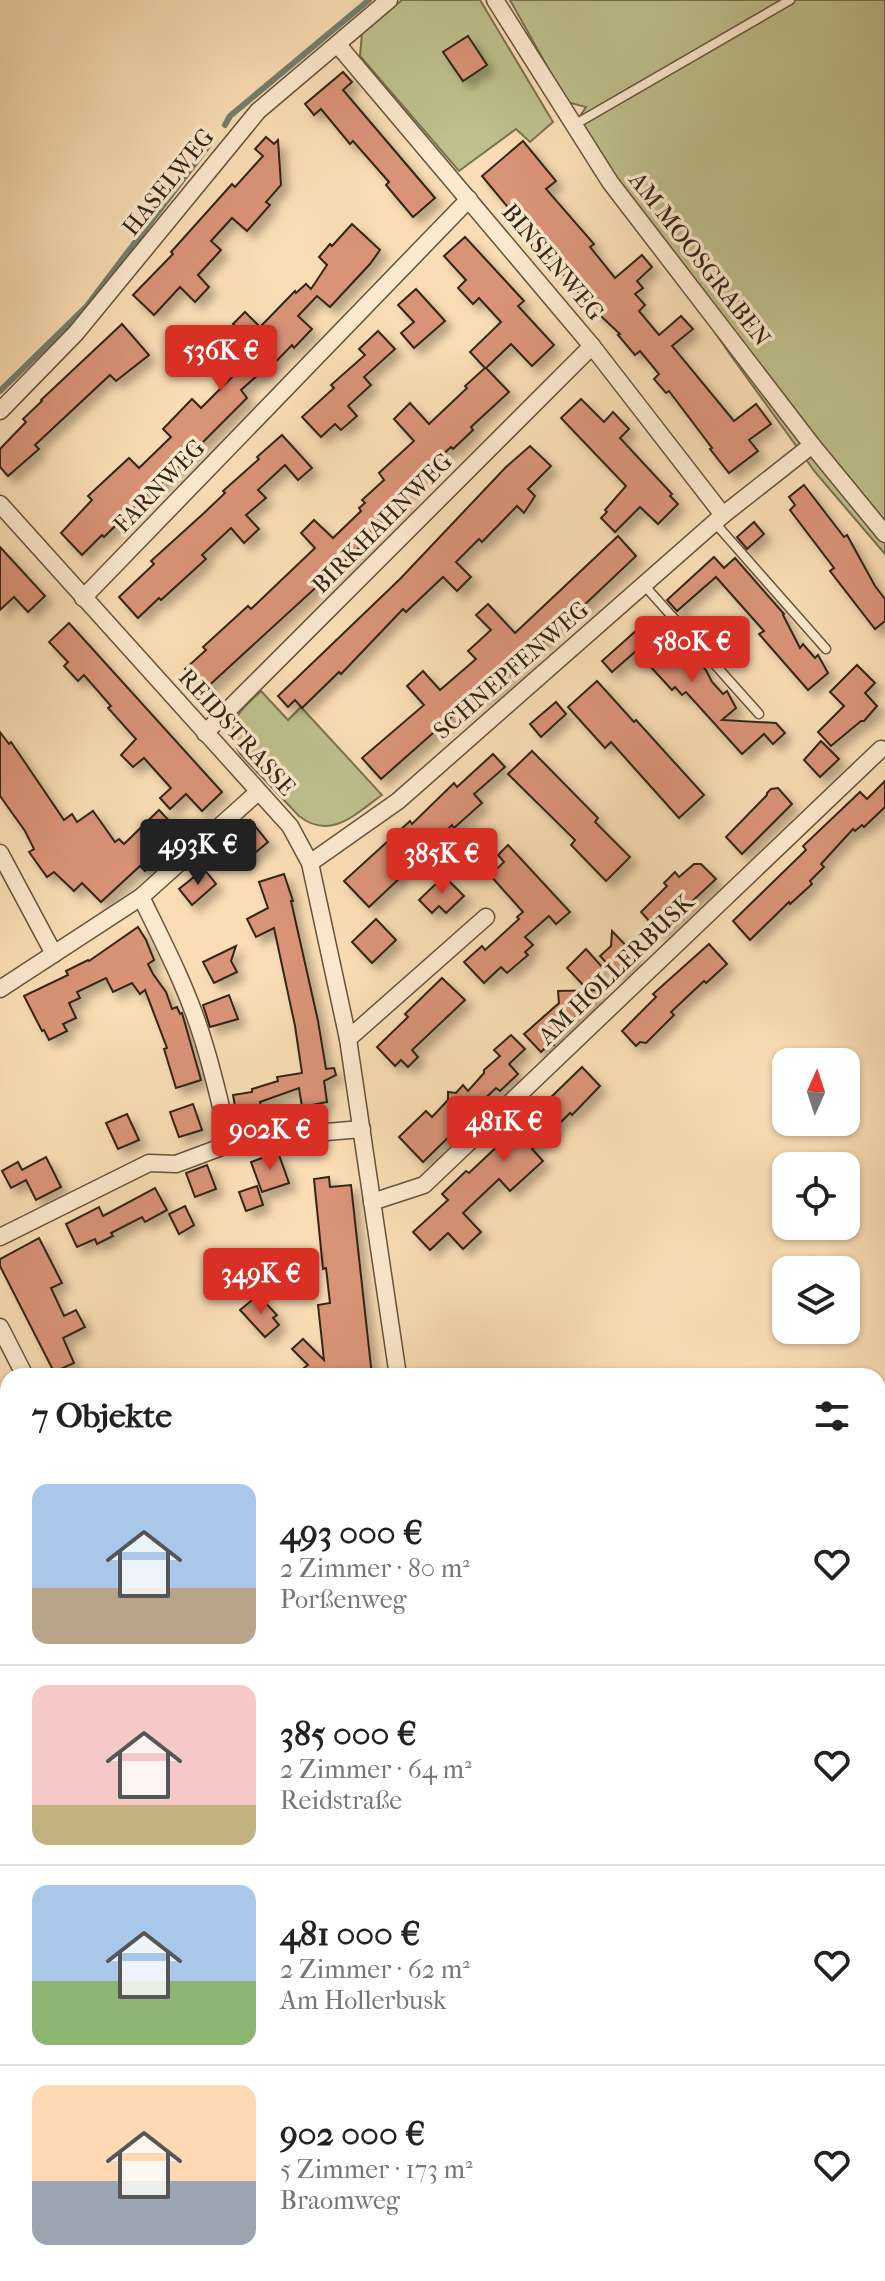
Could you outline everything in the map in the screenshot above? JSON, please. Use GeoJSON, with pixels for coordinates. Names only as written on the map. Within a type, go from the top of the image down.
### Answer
{"type":"FeatureCollection","features":[{"type":"Feature","properties":{"kind":"street","name":"HASELWEG"},"geometry":{"type":"LineString","coordinates":[[0,411],[76,333],[258,111],[389,0]]}},
{"type":"Feature","properties":{"kind":"street","name":"AM MOOSGRABEN"},"geometry":{"type":"LineString","coordinates":[[495,0],[610,182],[812,445],[885,534]]}},
{"type":"Feature","properties":{"kind":"street","name":"BINSENWEG"},"geometry":{"type":"LineString","coordinates":[[338,45],[592,346],[719,519]]}},
{"type":"Feature","properties":{"kind":"street","name":"FARNWEG"},"geometry":{"type":"LineString","coordinates":[[83,598],[469,199]]}},
{"type":"Feature","properties":{"kind":"street","name":"BIRKHAHNWEG"},"geometry":{"type":"LineString","coordinates":[[205,733],[592,346]]}},
{"type":"Feature","properties":{"kind":"street","name":"SCHNEPFENWEG"},"geometry":{"type":"LineString","coordinates":[[310,863],[398,801],[719,519],[812,445]]}},
{"type":"Feature","properties":{"kind":"street","name":"REIDSTRASSE"},"geometry":{"type":"LineString","coordinates":[[0,504],[290,826],[310,863],[348,1039],[397,1368]]}},
{"type":"Feature","properties":{"kind":"street","name":"AM HOLLERBUSK"},"geometry":{"type":"LineString","coordinates":[[372,1202],[424,1185],[881,749]]}},
{"type":"Feature","properties":{"kind":"street"},"geometry":{"type":"LineString","coordinates":[[0,989],[141,897],[258,792]]}},
{"type":"Feature","properties":{"kind":"street"},"geometry":{"type":"LineString","coordinates":[[0,853],[54,954]]}},
{"type":"Feature","properties":{"kind":"street"},"geometry":{"type":"LineString","coordinates":[[141,897],[188,997],[203,1039],[230,1143]]}},
{"type":"Feature","properties":{"kind":"street"},"geometry":{"type":"LineString","coordinates":[[348,1039],[486,917]]}},
{"type":"Feature","properties":{"kind":"street"},"geometry":{"type":"LineString","coordinates":[[0,1237],[149,1163],[176,1164],[243,1139],[362,1129]]}},
{"type":"Feature","properties":{"kind":"street"},"geometry":{"type":"LineString","coordinates":[[0,1327],[21,1368]]}},
{"type":"Feature","properties":{"kind":"lane"},"geometry":{"type":"LineString","coordinates":[[574,125],[790,0]]}},
{"type":"Feature","properties":{"kind":"lane"},"geometry":{"type":"LineString","coordinates":[[719,519],[826,649]]}},
{"type":"Feature","properties":{"kind":"lane"},"geometry":{"type":"LineString","coordinates":[[644,585],[759,714]]}},
{"type":"Feature","properties":{"kind":"green space"},"geometry":{"type":"Polygon","coordinates":[[[402,0],[480,0],[553,122],[530,142],[516,129],[459,171],[360,56],[362,33],[402,0]]]}},
{"type":"Feature","properties":{"kind":"green space"},"geometry":{"type":"Polygon","coordinates":[[[510,0],[885,0],[885,554],[815,472],[729,353],[574,125],[586,107],[567,102],[510,0]]]}},
{"type":"Feature","properties":{"kind":"green space"},"geometry":{"type":"Polygon","coordinates":[[[261,691],[288,720],[301,707],[382,795],[352,817],[332,825],[311,823],[299,816],[240,754],[235,744],[233,727],[236,719],[261,691]]]}},
{"type":"Feature","properties":{"kind":"building"},"geometry":{"type":"Polygon","coordinates":[[[468,36],[487,65],[463,81],[443,52],[468,36]]]}},
{"type":"Feature","properties":{"kind":"building"},"geometry":{"type":"Polygon","coordinates":[[[343,72],[352,82],[343,90],[435,198],[413,217],[386,185],[389,182],[353,141],[350,144],[321,109],[314,115],[305,104],[343,72]]]}},
{"type":"Feature","properties":{"kind":"building"},"geometry":{"type":"Polygon","coordinates":[[[266,137],[274,144],[278,140],[281,185],[266,202],[270,205],[247,231],[232,218],[211,241],[221,250],[198,275],[209,287],[195,302],[180,287],[154,315],[133,295],[173,254],[171,252],[232,184],[235,187],[263,156],[255,149],[266,137]]]}},
{"type":"Feature","properties":{"kind":"building"},"geometry":{"type":"Polygon","coordinates":[[[523,141],[556,181],[546,189],[594,244],[590,247],[615,278],[642,255],[652,267],[637,281],[643,288],[635,294],[645,305],[639,311],[659,335],[681,316],[693,329],[672,346],[734,421],[756,404],[771,424],[749,440],[758,451],[729,473],[669,391],[666,393],[654,379],[659,374],[640,351],[635,355],[620,334],[588,304],[482,176],[523,141]]]}},
{"type":"Feature","properties":{"kind":"building"},"geometry":{"type":"Polygon","coordinates":[[[352,224],[380,250],[370,264],[330,307],[317,296],[298,316],[312,329],[262,376],[259,374],[241,390],[247,398],[158,487],[82,555],[61,533],[92,500],[88,496],[129,458],[139,468],[171,437],[163,429],[192,399],[201,408],[243,366],[258,348],[233,324],[245,312],[260,327],[295,291],[306,284],[311,289],[327,265],[319,257],[352,224]]]}},
{"type":"Feature","properties":{"kind":"building"},"geometry":{"type":"Polygon","coordinates":[[[465,237],[524,301],[518,306],[554,345],[532,366],[511,344],[486,368],[509,392],[471,427],[473,430],[453,449],[451,447],[401,493],[407,500],[370,533],[372,536],[204,690],[185,669],[206,650],[203,647],[248,606],[251,609],[315,548],[301,533],[314,520],[333,538],[361,511],[359,508],[365,503],[362,500],[384,480],[379,473],[414,441],[394,419],[410,403],[429,424],[485,368],[470,352],[501,322],[479,298],[473,304],[458,288],[466,280],[444,256],[465,237]]]}},
{"type":"Feature","properties":{"kind":"building"},"geometry":{"type":"Polygon","coordinates":[[[416,289],[445,321],[414,348],[401,333],[414,322],[398,305],[416,289]]]}},
{"type":"Feature","properties":{"kind":"building"},"geometry":{"type":"Polygon","coordinates":[[[122,324],[149,355],[116,381],[110,375],[35,445],[39,449],[8,476],[0,467],[0,449],[26,422],[23,419],[41,400],[122,324]]]}},
{"type":"Feature","properties":{"kind":"building"},"geometry":{"type":"Polygon","coordinates":[[[378,331],[395,349],[364,377],[371,385],[348,406],[357,416],[341,430],[335,424],[321,437],[302,417],[334,388],[331,385],[365,355],[359,349],[378,331]]]}},
{"type":"Feature","properties":{"kind":"building"},"geometry":{"type":"Polygon","coordinates":[[[581,399],[604,422],[613,412],[629,429],[620,438],[672,494],[670,496],[678,504],[658,524],[640,507],[615,532],[601,518],[626,486],[561,418],[581,399]]]}},
{"type":"Feature","properties":{"kind":"building"},"geometry":{"type":"Polygon","coordinates":[[[282,435],[312,468],[298,480],[285,465],[258,490],[266,498],[246,515],[259,529],[244,543],[231,528],[202,555],[206,559],[138,618],[119,597],[154,564],[151,561],[282,435]]]}},
{"type":"Feature","properties":{"kind":"building"},"geometry":{"type":"Polygon","coordinates":[[[530,446],[551,466],[528,489],[535,496],[524,513],[517,506],[482,542],[479,539],[456,562],[471,577],[457,591],[443,577],[406,612],[403,609],[341,674],[339,672],[302,708],[295,700],[288,707],[278,696],[400,579],[506,467],[530,446]]]}},
{"type":"Feature","properties":{"kind":"building"},"geometry":{"type":"Polygon","coordinates":[[[804,485],[844,537],[847,535],[885,599],[885,621],[875,629],[830,571],[834,568],[790,510],[795,505],[789,497],[804,485]]]}},
{"type":"Feature","properties":{"kind":"building"},"geometry":{"type":"Polygon","coordinates":[[[754,522],[764,534],[747,549],[737,537],[754,522]]]}},
{"type":"Feature","properties":{"kind":"building"},"geometry":{"type":"Polygon","coordinates":[[[618,536],[636,556],[579,610],[576,606],[541,644],[538,641],[526,658],[486,696],[484,694],[457,712],[381,779],[362,758],[424,705],[407,686],[423,671],[440,690],[476,659],[468,651],[491,630],[476,615],[488,604],[515,633],[618,536]]]}},
{"type":"Feature","properties":{"kind":"building"},"geometry":{"type":"Polygon","coordinates":[[[0,547],[45,596],[28,612],[14,597],[0,610],[0,547]]]}},
{"type":"Feature","properties":{"kind":"building"},"geometry":{"type":"Polygon","coordinates":[[[714,557],[724,568],[735,558],[784,614],[800,648],[803,644],[815,658],[818,655],[828,673],[808,690],[759,634],[764,631],[716,577],[677,611],[667,600],[714,557]]]}},
{"type":"Feature","properties":{"kind":"building"},"geometry":{"type":"Polygon","coordinates":[[[69,623],[222,792],[202,811],[186,794],[170,809],[160,798],[171,788],[144,758],[133,767],[121,755],[136,739],[84,675],[78,681],[64,666],[68,662],[49,642],[69,623]]]}},
{"type":"Feature","properties":{"kind":"building"},"geometry":{"type":"Polygon","coordinates":[[[665,625],[706,670],[723,694],[727,691],[736,708],[722,720],[776,723],[785,733],[773,744],[764,734],[742,754],[686,692],[682,695],[675,687],[672,690],[636,651],[612,672],[602,661],[638,629],[648,640],[665,625]]]}},
{"type":"Feature","properties":{"kind":"building"},"geometry":{"type":"Polygon","coordinates":[[[857,665],[875,683],[865,693],[877,706],[864,721],[831,746],[818,732],[844,706],[830,692],[857,665]]]}},
{"type":"Feature","properties":{"kind":"building"},"geometry":{"type":"Polygon","coordinates":[[[597,681],[704,795],[679,818],[611,742],[605,748],[568,707],[597,681]]]}},
{"type":"Feature","properties":{"kind":"building"},"geometry":{"type":"Polygon","coordinates":[[[556,702],[566,714],[541,737],[530,724],[556,702]]]}},
{"type":"Feature","properties":{"kind":"building"},"geometry":{"type":"Polygon","coordinates":[[[0,732],[9,744],[11,742],[64,820],[72,814],[77,822],[93,811],[115,842],[119,839],[124,844],[159,810],[174,826],[165,835],[175,845],[145,871],[140,866],[101,902],[82,883],[74,891],[54,872],[47,877],[29,852],[34,849],[25,831],[0,796],[0,732]]]}},
{"type":"Feature","properties":{"kind":"building"},"geometry":{"type":"Polygon","coordinates":[[[821,741],[839,759],[820,777],[804,760],[821,741]]]}},
{"type":"Feature","properties":{"kind":"building"},"geometry":{"type":"Polygon","coordinates":[[[532,751],[598,818],[595,822],[630,857],[606,881],[571,845],[575,840],[508,774],[532,751]]]}},
{"type":"Feature","properties":{"kind":"building"},"geometry":{"type":"Polygon","coordinates":[[[493,754],[505,767],[474,794],[482,803],[432,844],[427,839],[395,869],[402,876],[369,907],[344,881],[410,821],[412,824],[454,783],[457,787],[493,754]]]}},
{"type":"Feature","properties":{"kind":"building"},"geometry":{"type":"Polygon","coordinates":[[[885,781],[885,807],[864,827],[853,829],[821,864],[824,867],[810,881],[812,884],[750,940],[733,921],[806,850],[803,846],[860,792],[867,799],[885,781]]]}},
{"type":"Feature","properties":{"kind":"building"},"geometry":{"type":"Polygon","coordinates":[[[778,788],[792,804],[742,854],[726,837],[771,789],[778,788]]]}},
{"type":"Feature","properties":{"kind":"building"},"geometry":{"type":"Polygon","coordinates":[[[250,820],[268,842],[245,861],[227,840],[250,820]]]}},
{"type":"Feature","properties":{"kind":"building"},"geometry":{"type":"Polygon","coordinates":[[[508,845],[570,912],[556,924],[549,916],[525,937],[533,945],[525,952],[528,955],[507,973],[501,967],[484,983],[464,962],[482,946],[485,950],[523,912],[490,875],[504,862],[498,855],[508,845]]]}},
{"type":"Feature","properties":{"kind":"building"},"geometry":{"type":"Polygon","coordinates":[[[694,864],[701,864],[716,879],[659,932],[641,912],[667,886],[664,883],[675,872],[679,877],[694,864]]]}},
{"type":"Feature","properties":{"kind":"building"},"geometry":{"type":"Polygon","coordinates":[[[204,869],[216,884],[192,905],[179,889],[204,869]]]}},
{"type":"Feature","properties":{"kind":"building"},"geometry":{"type":"Polygon","coordinates":[[[284,874],[293,901],[326,1069],[334,1068],[336,1075],[324,1081],[327,1102],[302,1107],[299,1088],[260,1102],[263,1119],[238,1123],[233,1095],[252,1092],[252,1089],[278,1081],[277,1077],[302,1073],[274,928],[256,937],[247,919],[268,908],[259,882],[284,874]]]}},
{"type":"Feature","properties":{"kind":"building"},"geometry":{"type":"Polygon","coordinates":[[[444,876],[464,896],[446,913],[439,906],[432,913],[419,900],[444,876]]]}},
{"type":"Feature","properties":{"kind":"building"},"geometry":{"type":"Polygon","coordinates":[[[376,919],[396,940],[372,963],[352,942],[376,919]]]}},
{"type":"Feature","properties":{"kind":"building"},"geometry":{"type":"Polygon","coordinates":[[[138,927],[154,960],[148,964],[153,974],[166,992],[172,1009],[177,1007],[182,1013],[201,1080],[176,1088],[164,1049],[167,1048],[145,990],[140,994],[132,983],[113,992],[106,978],[77,992],[80,998],[69,1003],[76,1018],[63,1024],[67,1031],[49,1040],[24,996],[68,975],[66,971],[89,961],[138,927]]]}},
{"type":"Feature","properties":{"kind":"building"},"geometry":{"type":"Polygon","coordinates":[[[612,931],[636,956],[617,974],[600,956],[611,946],[612,931]]]}},
{"type":"Feature","properties":{"kind":"building"},"geometry":{"type":"Polygon","coordinates":[[[709,944],[727,964],[671,1012],[674,1015],[646,1043],[640,1042],[636,1046],[622,1031],[656,997],[653,994],[709,944]]]}},
{"type":"Feature","properties":{"kind":"building"},"geometry":{"type":"Polygon","coordinates":[[[236,946],[231,961],[237,972],[214,983],[203,962],[236,946]]]}},
{"type":"Feature","properties":{"kind":"building"},"geometry":{"type":"Polygon","coordinates":[[[586,949],[603,968],[585,987],[567,968],[586,949]]]}},
{"type":"Feature","properties":{"kind":"building"},"geometry":{"type":"Polygon","coordinates":[[[442,978],[465,1000],[412,1050],[418,1057],[408,1067],[401,1060],[395,1066],[377,1047],[442,978]]]}},
{"type":"Feature","properties":{"kind":"building"},"geometry":{"type":"Polygon","coordinates":[[[603,990],[559,1032],[554,1045],[549,1044],[541,1052],[524,1034],[559,1003],[558,991],[603,990]]]}},
{"type":"Feature","properties":{"kind":"building"},"geometry":{"type":"Polygon","coordinates":[[[229,995],[238,1019],[210,1027],[203,1005],[229,995]]]}},
{"type":"Feature","properties":{"kind":"building"},"geometry":{"type":"Polygon","coordinates":[[[511,1035],[525,1049],[509,1064],[518,1074],[500,1091],[496,1088],[423,1162],[399,1137],[426,1111],[432,1117],[448,1100],[448,1092],[456,1093],[463,1085],[468,1091],[500,1056],[494,1050],[511,1035]]]}},
{"type":"Feature","properties":{"kind":"building"},"geometry":{"type":"Polygon","coordinates":[[[582,1067],[600,1086],[554,1129],[553,1135],[548,1135],[532,1149],[543,1161],[510,1191],[499,1179],[463,1213],[481,1232],[463,1249],[448,1233],[430,1250],[413,1232],[448,1200],[442,1194],[507,1140],[582,1067]]]}},
{"type":"Feature","properties":{"kind":"building"},"geometry":{"type":"Polygon","coordinates":[[[193,1104],[202,1130],[179,1137],[170,1112],[193,1104]]]}},
{"type":"Feature","properties":{"kind":"building"},"geometry":{"type":"Polygon","coordinates":[[[127,1114],[139,1140],[118,1149],[106,1123],[127,1114]]]}},
{"type":"Feature","properties":{"kind":"building"},"geometry":{"type":"Polygon","coordinates":[[[278,1152],[289,1183],[262,1192],[251,1162],[278,1152]]]}},
{"type":"Feature","properties":{"kind":"building"},"geometry":{"type":"Polygon","coordinates":[[[46,1157],[61,1187],[36,1200],[26,1180],[11,1188],[2,1171],[18,1162],[22,1170],[46,1157]]]}},
{"type":"Feature","properties":{"kind":"building"},"geometry":{"type":"Polygon","coordinates":[[[207,1165],[216,1189],[195,1197],[186,1173],[207,1165]]]}},
{"type":"Feature","properties":{"kind":"building"},"geometry":{"type":"Polygon","coordinates":[[[329,1177],[330,1187],[351,1185],[371,1368],[304,1368],[308,1365],[292,1349],[303,1339],[324,1360],[318,1305],[330,1303],[326,1268],[323,1269],[314,1179],[329,1177]]]}},
{"type":"Feature","properties":{"kind":"building"},"geometry":{"type":"Polygon","coordinates":[[[257,1186],[263,1205],[246,1211],[239,1192],[257,1186]]]}},
{"type":"Feature","properties":{"kind":"building"},"geometry":{"type":"Polygon","coordinates":[[[155,1188],[167,1210],[145,1222],[142,1217],[97,1244],[95,1239],[77,1247],[66,1224],[99,1207],[103,1216],[155,1188]]]}},
{"type":"Feature","properties":{"kind":"building"},"geometry":{"type":"Polygon","coordinates":[[[185,1206],[194,1225],[179,1234],[169,1214],[185,1206]]]}},
{"type":"Feature","properties":{"kind":"building"},"geometry":{"type":"Polygon","coordinates":[[[39,1238],[62,1283],[51,1288],[64,1316],[76,1310],[85,1327],[63,1338],[74,1363],[63,1368],[52,1368],[0,1266],[0,1259],[39,1238]]]}},
{"type":"Feature","properties":{"kind":"building"},"geometry":{"type":"Polygon","coordinates":[[[258,1295],[277,1315],[273,1318],[279,1325],[265,1337],[240,1310],[258,1295]]]}},
{"type":"Feature","properties":{"kind":"waterway"},"geometry":{"type":"LineString","coordinates":[[225,125],[230,116],[369,0]]}},
{"type":"Feature","properties":{"kind":"waterway"},"geometry":{"type":"LineString","coordinates":[[0,391],[86,307],[212,141]]}}]}
